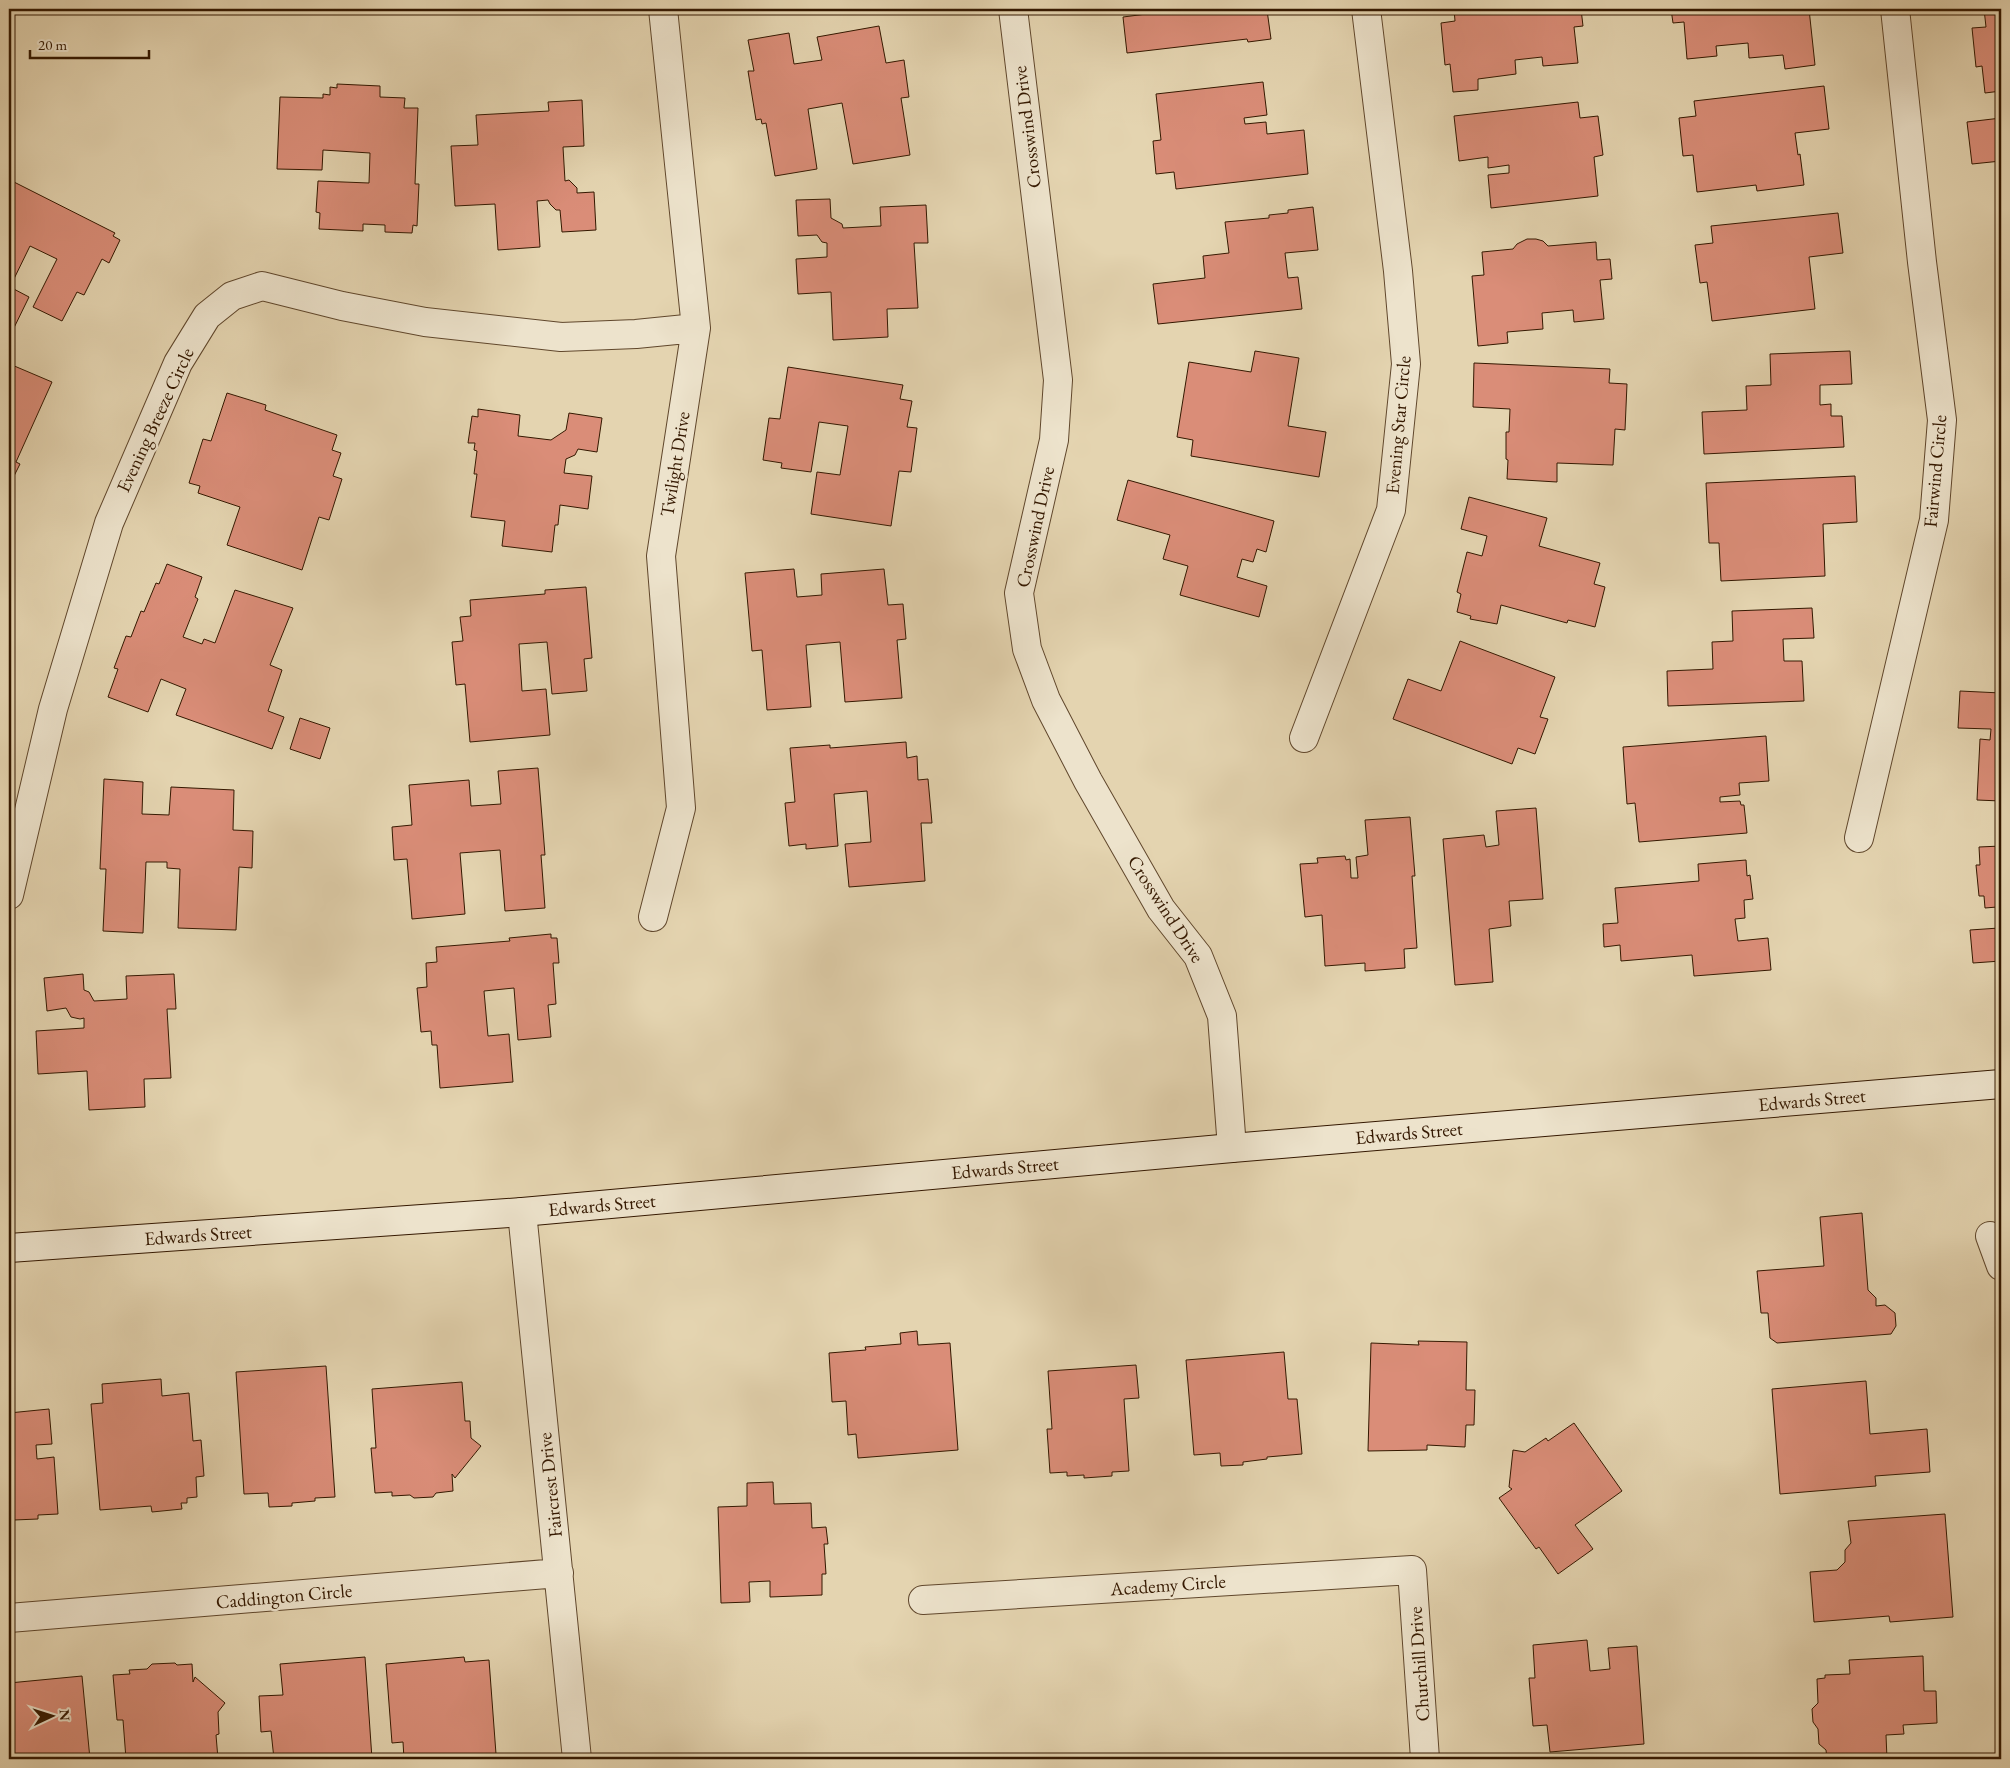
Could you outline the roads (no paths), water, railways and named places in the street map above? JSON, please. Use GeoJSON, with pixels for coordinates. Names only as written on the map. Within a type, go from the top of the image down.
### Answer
{"type":"FeatureCollection","features":[{"type":"Feature","properties":{"kind":"street","name":"Twilight Drive"},"geometry":{"type":"LineString","coordinates":[[653,917],[681,808],[661,556],[696,328],[663,9]]}},
{"type":"Feature","properties":{"kind":"street","name":"Crosswind Drive"},"geometry":{"type":"LineString","coordinates":[[1013,9],[1058,380],[1054,440],[1019,593],[1027,648],[1046,700],[1088,781],[1161,909],[1198,956],[1222,1016],[1232,1148]]}},
{"type":"Feature","properties":{"kind":"street","name":"Evening Star Circle"},"geometry":{"type":"LineString","coordinates":[[1304,738],[1391,510],[1406,364],[1398,271],[1366,9]]}},
{"type":"Feature","properties":{"kind":"street","name":"Fairwind Circle"},"geometry":{"type":"LineString","coordinates":[[1859,838],[1934,520],[1942,420],[1922,262],[1895,9]]}},
{"type":"Feature","properties":{"kind":"street","name":"Evening Breeze Circle"},"geometry":{"type":"LineString","coordinates":[[9,895],[53,709],[109,522],[178,363],[207,316],[232,296],[262,286],[342,306],[425,322],[561,337],[636,334],[696,328]]}},
{"type":"Feature","properties":{"kind":"street","name":"Edwards Street"},"geometry":{"type":"LineString","coordinates":[[9,1248],[522,1212],[1232,1148],[2001,1084]]}},
{"type":"Feature","properties":{"kind":"street","name":"Faircrest Drive"},"geometry":{"type":"LineString","coordinates":[[522,1212],[577,1759]]}},
{"type":"Feature","properties":{"kind":"street"},"geometry":{"type":"LineString","coordinates":[[1990,1236],[2001,1266]]}},
{"type":"Feature","properties":{"kind":"street","name":"Academy Circle"},"geometry":{"type":"LineString","coordinates":[[923,1600],[1412,1570]]}},
{"type":"Feature","properties":{"kind":"street","name":"Churchill Drive"},"geometry":{"type":"LineString","coordinates":[[1412,1570],[1426,1759]]}},
{"type":"Feature","properties":{"kind":"street","name":"Caddington Circle"},"geometry":{"type":"LineString","coordinates":[[9,1618],[559,1573]]}}]}
